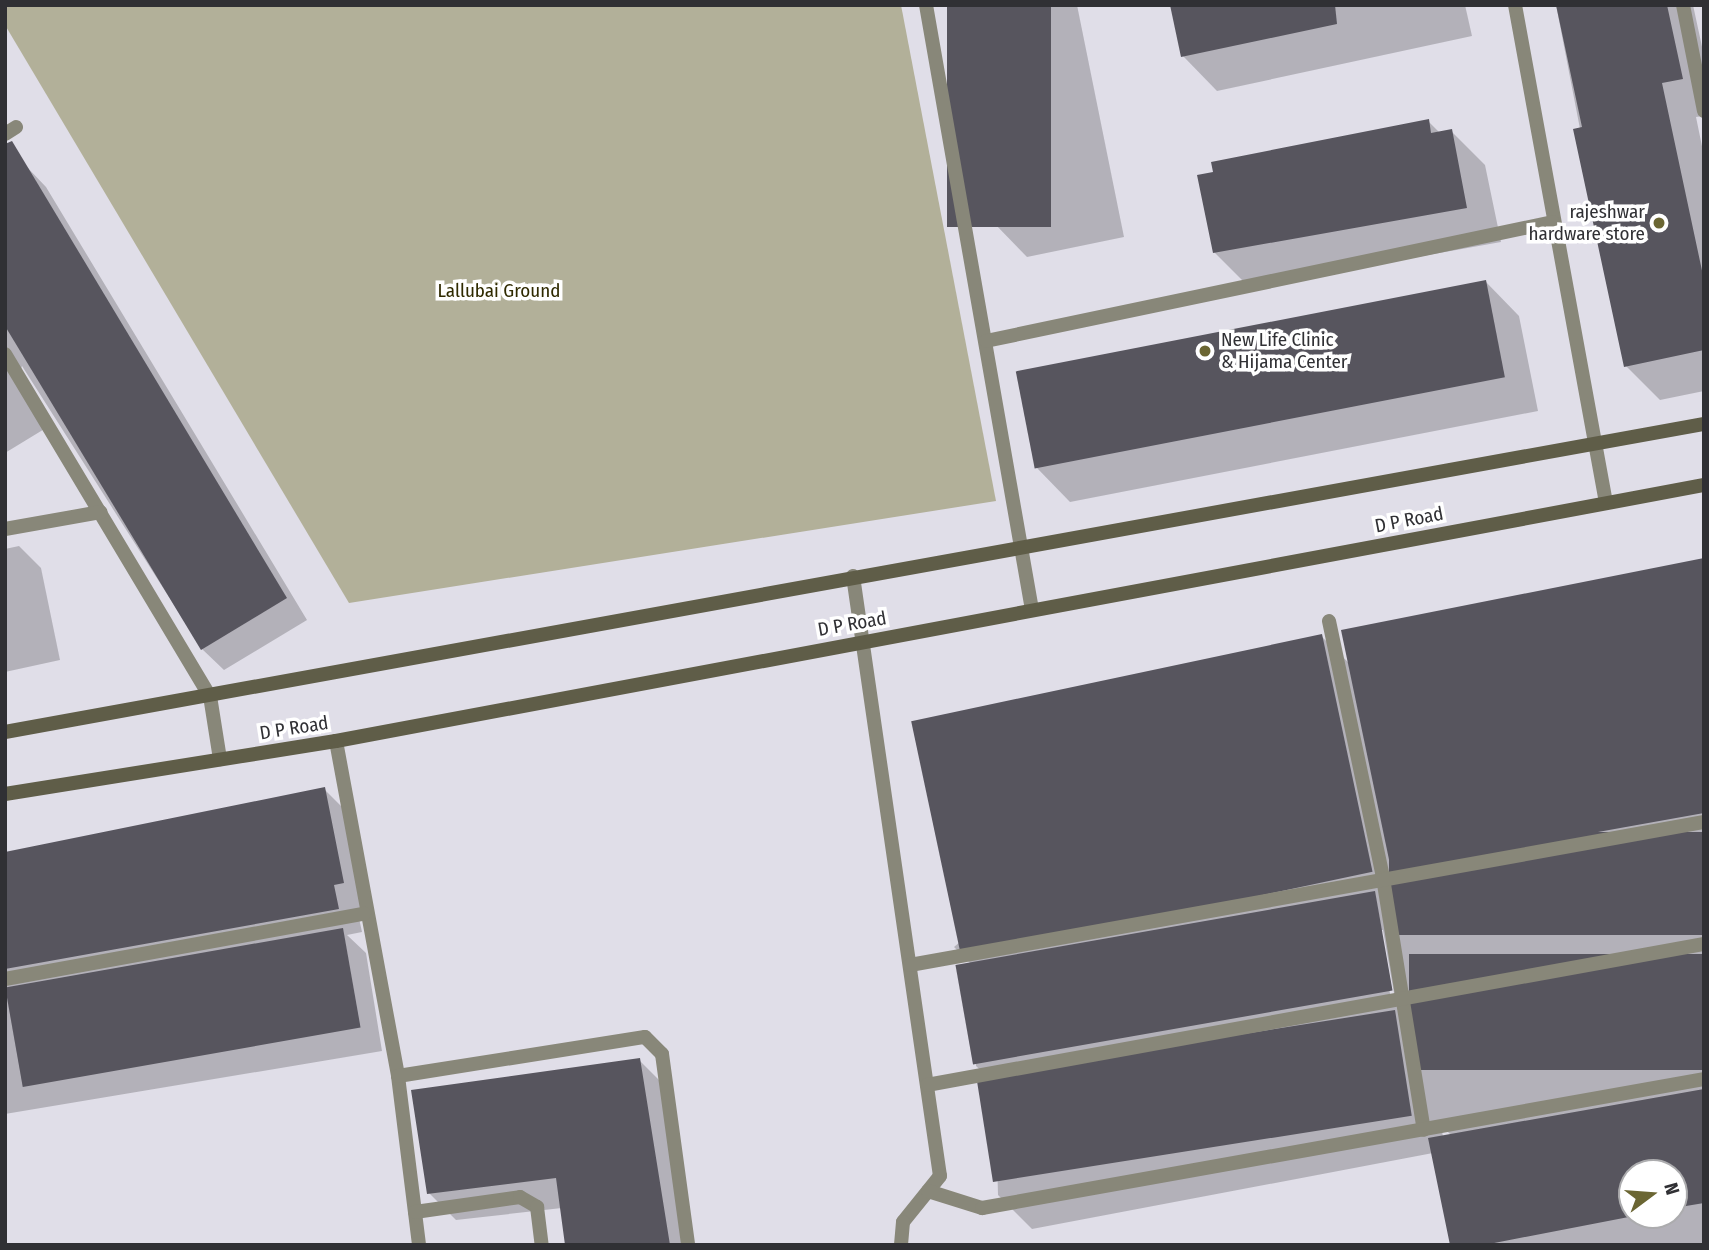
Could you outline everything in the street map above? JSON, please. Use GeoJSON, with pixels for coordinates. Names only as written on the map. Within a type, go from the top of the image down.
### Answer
{"type":"FeatureCollection","features":[{"type":"Feature","properties":{"kind":"street"},"geometry":{"type":"LineString","coordinates":[[926,5],[986,341],[1018,546],[1032,610]]}},
{"type":"Feature","properties":{"kind":"street"},"geometry":{"type":"LineString","coordinates":[[1515,5],[1593,445],[1606,503]]}},
{"type":"Feature","properties":{"kind":"street"},"geometry":{"type":"LineString","coordinates":[[1683,5],[1704,111]]}},
{"type":"Feature","properties":{"kind":"street"},"geometry":{"type":"LineString","coordinates":[[986,341],[1553,222]]}},
{"type":"Feature","properties":{"kind":"street"},"geometry":{"type":"LineString","coordinates":[[5,354],[210,696],[220,759]]}},
{"type":"Feature","properties":{"kind":"street"},"geometry":{"type":"LineString","coordinates":[[5,732],[1018,546],[1704,424]]}},
{"type":"Feature","properties":{"kind":"street","name":"D P Road"},"geometry":{"type":"LineString","coordinates":[[5,794],[336,741],[1704,485]]}},
{"type":"Feature","properties":{"kind":"street"},"geometry":{"type":"LineString","coordinates":[[5,529],[100,512]]}},
{"type":"Feature","properties":{"kind":"street"},"geometry":{"type":"LineString","coordinates":[[853,576],[865,641],[940,1176],[903,1222],[901,1245]]}},
{"type":"Feature","properties":{"kind":"street"},"geometry":{"type":"LineString","coordinates":[[1329,621],[1383,878],[1423,1129]]}},
{"type":"Feature","properties":{"kind":"street"},"geometry":{"type":"LineString","coordinates":[[336,741],[364,914],[398,1076],[419,1245]]}},
{"type":"Feature","properties":{"kind":"street"},"geometry":{"type":"LineString","coordinates":[[910,965],[1704,822]]}},
{"type":"Feature","properties":{"kind":"street"},"geometry":{"type":"LineString","coordinates":[[5,979],[364,914]]}},
{"type":"Feature","properties":{"kind":"street"},"geometry":{"type":"LineString","coordinates":[[927,1085],[1704,944]]}},
{"type":"Feature","properties":{"kind":"street"},"geometry":{"type":"LineString","coordinates":[[398,1076],[645,1037],[662,1054],[688,1245]]}},
{"type":"Feature","properties":{"kind":"street"},"geometry":{"type":"LineString","coordinates":[[928,1191],[982,1208],[1704,1079]]}},
{"type":"Feature","properties":{"kind":"street"},"geometry":{"type":"LineString","coordinates":[[415,1212],[520,1197],[537,1207],[542,1245]]}},
{"type":"Feature","properties":{"kind":"green space","name":"Lallubai Ground"},"geometry":{"type":"Polygon","coordinates":[[[5,5],[901,5],[996,501],[349,603],[5,25],[5,5]]]}},
{"type":"Feature","properties":{"kind":"building"},"geometry":{"type":"Polygon","coordinates":[[[947,5],[1051,5],[1051,227],[947,227],[947,5]]]}},
{"type":"Feature","properties":{"kind":"building"},"geometry":{"type":"Polygon","coordinates":[[[1170,5],[1335,5],[1337,24],[1181,57],[1170,5]]]}},
{"type":"Feature","properties":{"kind":"building"},"geometry":{"type":"Polygon","coordinates":[[[1556,5],[1667,5],[1683,79],[1662,83],[1704,280],[1704,350],[1624,367],[1573,129],[1582,127],[1556,5]]]}},
{"type":"Feature","properties":{"kind":"building"},"geometry":{"type":"Polygon","coordinates":[[[1429,119],[1431,133],[1452,129],[1467,208],[1213,253],[1197,175],[1213,172],[1211,162],[1429,119]]]}},
{"type":"Feature","properties":{"kind":"building"},"geometry":{"type":"Polygon","coordinates":[[[12,141],[287,598],[201,650],[5,326],[5,144],[12,141]]]}},
{"type":"Feature","properties":{"kind":"building"},"geometry":{"type":"Polygon","coordinates":[[[1486,280],[1505,377],[1035,469],[1016,371],[1486,280]]]}},
{"type":"Feature","properties":{"kind":"building"},"geometry":{"type":"Polygon","coordinates":[[[1704,558],[1704,813],[1391,869],[1341,630],[1704,558]]]}},
{"type":"Feature","properties":{"kind":"building"},"geometry":{"type":"Polygon","coordinates":[[[1322,634],[1373,872],[962,959],[911,721],[1322,634]]]}},
{"type":"Feature","properties":{"kind":"building"},"geometry":{"type":"Polygon","coordinates":[[[325,787],[344,883],[334,885],[339,909],[5,969],[5,852],[325,787]]]}},
{"type":"Feature","properties":{"kind":"building"},"geometry":{"type":"Polygon","coordinates":[[[1389,832],[1704,832],[1704,935],[1389,935],[1389,832]]]}},
{"type":"Feature","properties":{"kind":"building"},"geometry":{"type":"Polygon","coordinates":[[[1375,891],[1393,990],[973,1064],[955,965],[1375,891]]]}},
{"type":"Feature","properties":{"kind":"building"},"geometry":{"type":"Polygon","coordinates":[[[343,928],[361,1027],[23,1087],[5,988],[343,928]]]}},
{"type":"Feature","properties":{"kind":"building"},"geometry":{"type":"Polygon","coordinates":[[[1409,954],[1704,954],[1704,1070],[1409,1070],[1409,954]]]}},
{"type":"Feature","properties":{"kind":"building"},"geometry":{"type":"Polygon","coordinates":[[[1395,1010],[1412,1116],[993,1182],[976,1076],[1395,1010]]]}},
{"type":"Feature","properties":{"kind":"building"},"geometry":{"type":"Polygon","coordinates":[[[640,1058],[670,1245],[565,1245],[556,1178],[427,1194],[411,1090],[640,1058]]]}},
{"type":"Feature","properties":{"kind":"building"},"geometry":{"type":"Polygon","coordinates":[[[1704,1089],[1704,1203],[1688,1206],[1688,1159],[1618,1159],[1618,1219],[1484,1245],[1450,1245],[1428,1138],[1704,1089]]]}},
{"type":"Feature","properties":{"kind":"place","name":"rajeshwar hardware store"},"geometry":{"type":"Point","coordinates":[1659,223]}},
{"type":"Feature","properties":{"kind":"place","name":"New Life Clinic & Hijama Center"},"geometry":{"type":"Point","coordinates":[1205,351]}}]}
